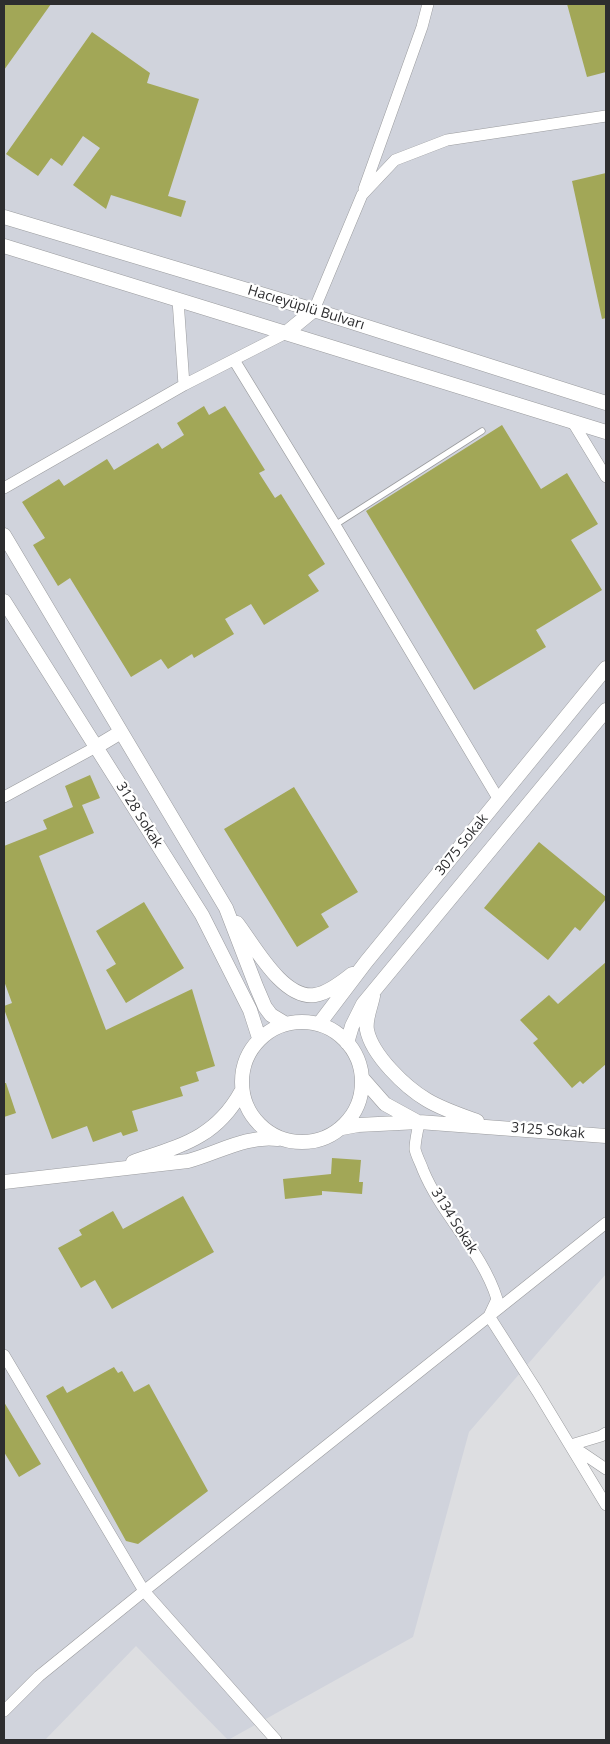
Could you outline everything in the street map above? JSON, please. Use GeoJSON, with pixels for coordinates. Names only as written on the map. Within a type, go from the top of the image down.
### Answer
{"type":"FeatureCollection","features":[{"type":"Feature","properties":{"kind":"street"},"geometry":{"type":"LineString","coordinates":[[4,488],[184,385],[286,333],[314,310],[362,195],[422,27],[428,4]]}},
{"type":"Feature","properties":{"kind":"street"},"geometry":{"type":"LineString","coordinates":[[362,195],[395,160],[419,149],[447,140],[606,116]]}},
{"type":"Feature","properties":{"kind":"street","name":"Hacıeyüplü Bulvarı"},"geometry":{"type":"LineString","coordinates":[[4,217],[314,310],[606,403]]}},
{"type":"Feature","properties":{"kind":"street"},"geometry":{"type":"LineString","coordinates":[[4,246],[606,432]]}},
{"type":"Feature","properties":{"kind":"street"},"geometry":{"type":"LineString","coordinates":[[178,300],[184,385]]}},
{"type":"Feature","properties":{"kind":"street"},"geometry":{"type":"LineString","coordinates":[[234,360],[499,800]]}},
{"type":"Feature","properties":{"kind":"street"},"geometry":{"type":"LineString","coordinates":[[572,421],[606,477]]}},
{"type":"Feature","properties":{"kind":"street","name":"3128 Sokak"},"geometry":{"type":"LineString","coordinates":[[4,536],[226,908],[276,976],[288,987],[300,993],[314,995],[332,988],[366,962]]}},
{"type":"Feature","properties":{"kind":"street","name":"3128 Sokak"},"geometry":{"type":"LineString","coordinates":[[4,601],[202,915],[250,1010],[259,1038]]}},
{"type":"Feature","properties":{"kind":"street","name":"3075 Sokak"},"geometry":{"type":"LineString","coordinates":[[319,1024],[366,962],[606,668]]}},
{"type":"Feature","properties":{"kind":"street","name":"3075 Sokak"},"geometry":{"type":"LineString","coordinates":[[347,1043],[363,1004],[606,710]]}},
{"type":"Feature","properties":{"kind":"street"},"geometry":{"type":"LineString","coordinates":[[4,797],[121,732]]}},
{"type":"Feature","properties":{"kind":"street","name":"3128 Sokak"},"geometry":{"type":"LineString","coordinates":[[226,908],[265,1007],[271,1015],[286,1024]]}},
{"type":"Feature","properties":{"kind":"street","name":"3125 Sokak"},"geometry":{"type":"LineString","coordinates":[[375,991],[367,1030],[374,1050],[403,1080],[428,1101],[489,1126]]}},
{"type":"Feature","properties":{"kind":"street"},"geometry":{"type":"LineString","coordinates":[[4,1182],[188,1161],[238,1143],[260,1139],[304,1143],[324,1138],[342,1128],[355,1111],[362,1092],[363,1079],[354,1052],[341,1036],[319,1024],[303,1022],[286,1024],[259,1038],[252,1047],[244,1065],[241,1092],[234,1106],[224,1118],[200,1136],[185,1144],[115,1169]]}},
{"type":"Feature","properties":{"kind":"street","name":"3125 Sokak"},"geometry":{"type":"LineString","coordinates":[[363,1079],[386,1104],[419,1122]]}},
{"type":"Feature","properties":{"kind":"street"},"geometry":{"type":"LineString","coordinates":[[241,1092],[254,1119],[268,1132],[285,1140]]}},
{"type":"Feature","properties":{"kind":"street","name":"3125 Sokak"},"geometry":{"type":"LineString","coordinates":[[342,1128],[358,1125],[419,1122],[606,1136]]}},
{"type":"Feature","properties":{"kind":"street","name":"3134 Sokak"},"geometry":{"type":"LineString","coordinates":[[419,1122],[415,1150],[426,1176],[440,1203],[482,1266],[493,1287],[497,1299],[489,1316]]}},
{"type":"Feature","properties":{"kind":"street"},"geometry":{"type":"LineString","coordinates":[[4,1711],[39,1676],[606,1223]]}},
{"type":"Feature","properties":{"kind":"street"},"geometry":{"type":"LineString","coordinates":[[489,1316],[606,1504]]}},
{"type":"Feature","properties":{"kind":"street"},"geometry":{"type":"LineString","coordinates":[[4,1354],[144,1591],[276,1740]]}},
{"type":"Feature","properties":{"kind":"street"},"geometry":{"type":"LineString","coordinates":[[571,1445],[606,1433]]}},
{"type":"Feature","properties":{"kind":"street"},"geometry":{"type":"LineString","coordinates":[[571,1445],[606,1469]]}},
{"type":"Feature","properties":{"kind":"lane"},"geometry":{"type":"LineString","coordinates":[[335,525],[482,432]]}},
{"type":"Feature","properties":{"kind":"shaded area"},"geometry":{"type":"Polygon","coordinates":[[[4,4],[606,4],[606,1274],[469,1432],[413,1637],[228,1740],[136,1646],[45,1740],[4,1740],[4,4]]]}},
{"type":"Feature","properties":{"kind":"building"},"geometry":{"type":"Polygon","coordinates":[[[4,4],[51,4],[4,70],[4,4]]]}},
{"type":"Feature","properties":{"kind":"building"},"geometry":{"type":"Polygon","coordinates":[[[567,4],[606,4],[606,72],[587,77],[567,4]]]}},
{"type":"Feature","properties":{"kind":"building"},"geometry":{"type":"Polygon","coordinates":[[[92,32],[150,73],[147,83],[199,99],[168,196],[186,201],[181,217],[111,195],[106,209],[73,185],[100,148],[83,136],[62,166],[51,158],[38,176],[6,154],[92,32]]]}},
{"type":"Feature","properties":{"kind":"building"},"geometry":{"type":"Polygon","coordinates":[[[606,173],[606,318],[602,319],[572,181],[606,173]]]}},
{"type":"Feature","properties":{"kind":"building"},"geometry":{"type":"Polygon","coordinates":[[[204,406],[209,415],[225,406],[265,470],[259,473],[275,498],[281,494],[325,564],[308,575],[319,591],[264,625],[251,604],[225,619],[234,634],[194,658],[192,654],[168,669],[161,659],[131,677],[70,578],[58,586],[33,545],[45,538],[22,502],[59,479],[64,486],[107,459],[114,470],[158,443],[162,449],[184,435],[177,423],[204,406]]]}},
{"type":"Feature","properties":{"kind":"building"},"geometry":{"type":"Polygon","coordinates":[[[502,425],[541,489],[567,473],[598,524],[571,540],[602,590],[536,630],[546,647],[474,690],[366,511],[502,425]]]}},
{"type":"Feature","properties":{"kind":"building"},"geometry":{"type":"Polygon","coordinates":[[[90,775],[100,798],[82,805],[94,833],[39,856],[106,1030],[192,989],[215,1066],[196,1072],[199,1081],[180,1087],[183,1096],[132,1111],[138,1131],[123,1136],[121,1132],[93,1142],[87,1126],[52,1139],[4,1009],[4,1006],[12,1003],[4,981],[4,846],[47,829],[43,820],[73,807],[65,786],[90,775]]]}},
{"type":"Feature","properties":{"kind":"building"},"geometry":{"type":"Polygon","coordinates":[[[294,787],[358,892],[321,914],[329,927],[297,947],[224,829],[294,787]]]}},
{"type":"Feature","properties":{"kind":"building"},"geometry":{"type":"Polygon","coordinates":[[[539,842],[606,897],[580,931],[575,927],[548,960],[484,908],[539,842]]]}},
{"type":"Feature","properties":{"kind":"building"},"geometry":{"type":"Polygon","coordinates":[[[144,902],[184,968],[126,1003],[106,970],[116,964],[96,931],[144,902]]]}},
{"type":"Feature","properties":{"kind":"building"},"geometry":{"type":"Polygon","coordinates":[[[606,962],[606,1064],[583,1084],[580,1081],[572,1088],[533,1043],[538,1039],[520,1020],[549,995],[558,1004],[606,962]]]}},
{"type":"Feature","properties":{"kind":"building"},"geometry":{"type":"Polygon","coordinates":[[[4,1083],[6,1083],[16,1113],[4,1117],[4,1083]]]}},
{"type":"Feature","properties":{"kind":"building"},"geometry":{"type":"Polygon","coordinates":[[[332,1158],[361,1160],[359,1182],[363,1182],[362,1194],[322,1191],[322,1195],[285,1199],[283,1179],[331,1174],[332,1158]]]}},
{"type":"Feature","properties":{"kind":"building"},"geometry":{"type":"Polygon","coordinates":[[[183,1196],[214,1252],[112,1309],[95,1280],[81,1288],[58,1248],[82,1235],[79,1230],[113,1211],[123,1229],[183,1196]]]}},
{"type":"Feature","properties":{"kind":"building"},"geometry":{"type":"Polygon","coordinates":[[[114,1367],[118,1373],[122,1371],[134,1392],[149,1384],[208,1491],[138,1544],[126,1541],[46,1396],[63,1386],[67,1393],[114,1367]]]}},
{"type":"Feature","properties":{"kind":"building"},"geometry":{"type":"Polygon","coordinates":[[[4,1402],[41,1464],[19,1477],[4,1452],[4,1402]]]}}]}
